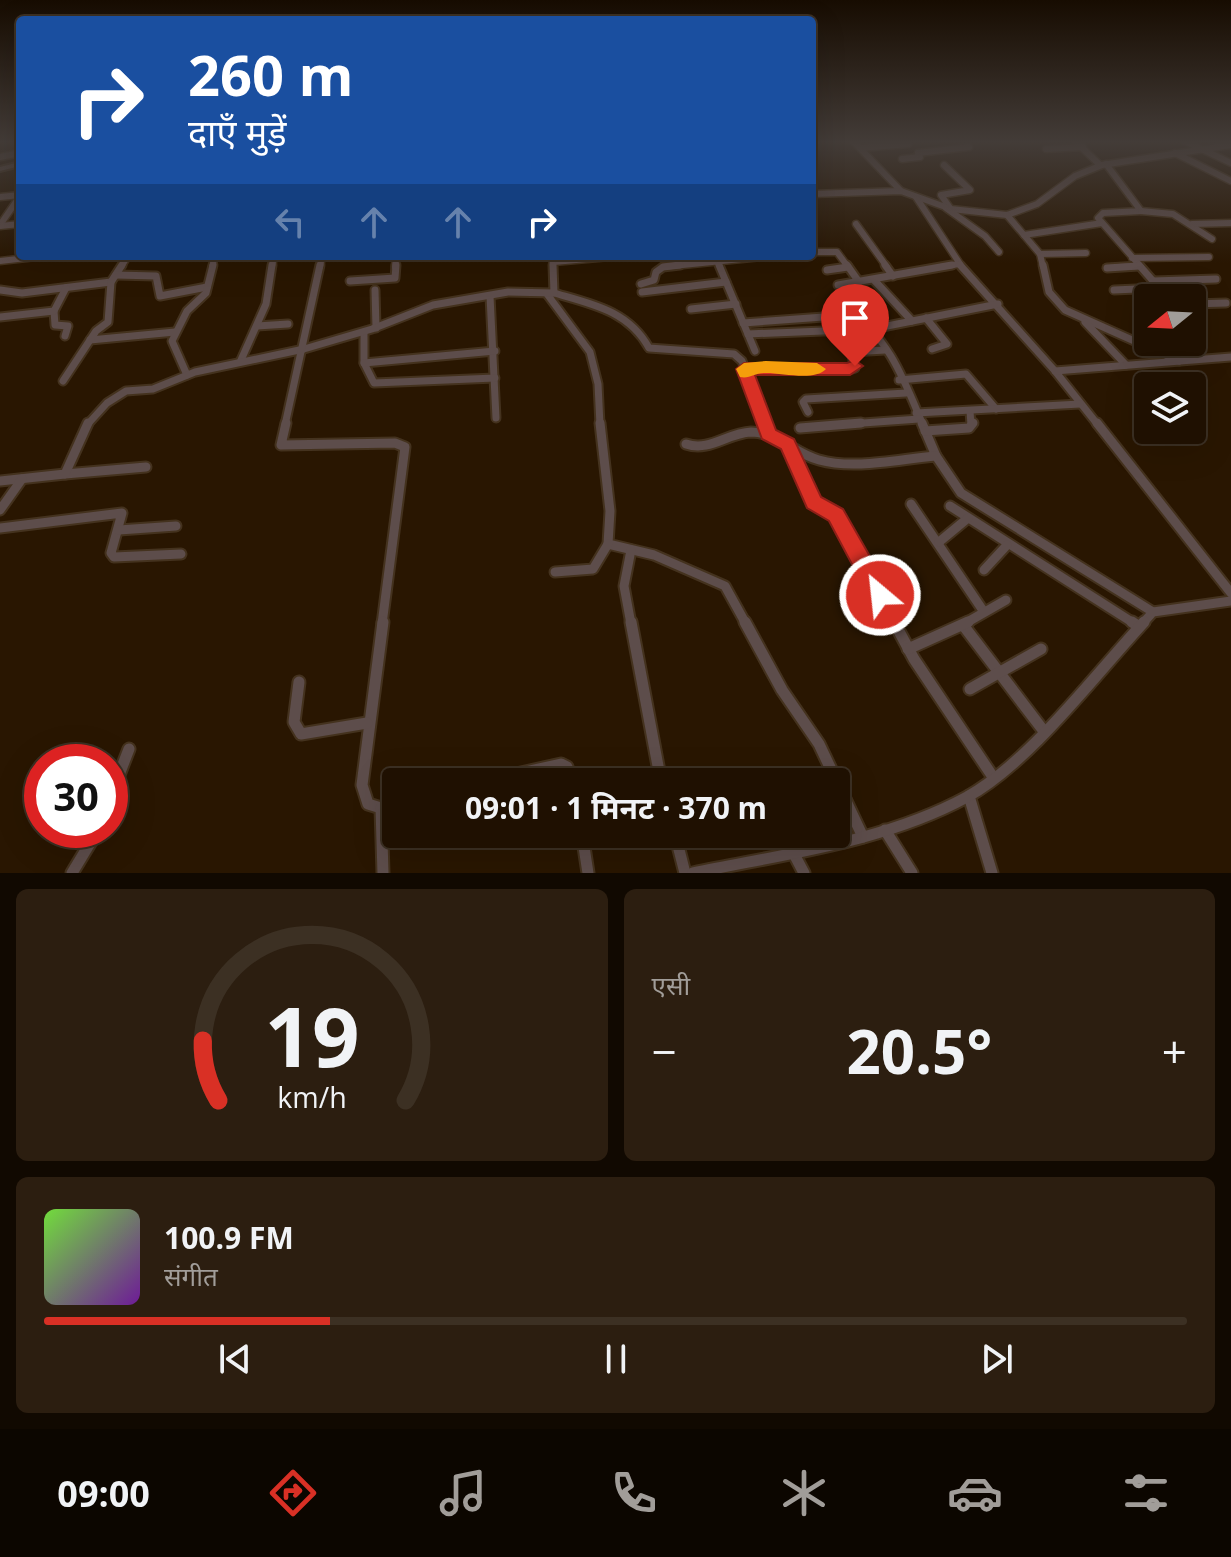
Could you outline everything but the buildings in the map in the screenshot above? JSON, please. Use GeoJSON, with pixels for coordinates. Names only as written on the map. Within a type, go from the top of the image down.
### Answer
{"type":"FeatureCollection","features":[{"type":"Feature","properties":{"kind":"street"},"geometry":{"type":"LineString","coordinates":[[892,182],[901,191]]}},
{"type":"Feature","properties":{"kind":"street"},"geometry":{"type":"LineString","coordinates":[[961,182],[970,190],[941,195],[955,217],[982,231],[999,252]]}},
{"type":"Feature","properties":{"kind":"street"},"geometry":{"type":"LineString","coordinates":[[816,194],[901,191],[948,208],[1007,215],[1037,204],[1067,182]]}},
{"type":"Feature","properties":{"kind":"street"},"geometry":{"type":"LineString","coordinates":[[1117,182],[1141,211]]}},
{"type":"Feature","properties":{"kind":"street"},"geometry":{"type":"LineString","coordinates":[[916,197],[959,264],[1055,371],[1231,593]]}},
{"type":"Feature","properties":{"kind":"street"},"geometry":{"type":"LineString","coordinates":[[1156,284],[1098,216],[1103,213],[1141,211],[1173,214],[1212,239]]}},
{"type":"Feature","properties":{"kind":"street"},"geometry":{"type":"LineString","coordinates":[[0,225],[4,214]]}},
{"type":"Feature","properties":{"kind":"street"},"geometry":{"type":"LineString","coordinates":[[1007,215],[1040,254],[1049,292],[1065,310],[1179,361]]}},
{"type":"Feature","properties":{"kind":"street"},"geometry":{"type":"LineString","coordinates":[[1024,235],[1102,223]]}},
{"type":"Feature","properties":{"kind":"street"},"geometry":{"type":"LineString","coordinates":[[1190,224],[1231,223]]}},
{"type":"Feature","properties":{"kind":"street"},"geometry":{"type":"LineString","coordinates":[[856,224],[893,276]]}},
{"type":"Feature","properties":{"kind":"street"},"geometry":{"type":"LineString","coordinates":[[816,252],[834,251],[859,282]]}},
{"type":"Feature","properties":{"kind":"street"},"geometry":{"type":"LineString","coordinates":[[1040,254],[1086,253]]}},
{"type":"Feature","properties":{"kind":"street"},"geometry":{"type":"LineString","coordinates":[[1132,258],[1209,257]]}},
{"type":"Feature","properties":{"kind":"street"},"geometry":{"type":"LineString","coordinates":[[63,381],[90,340],[108,322],[113,279],[125,260]]}},
{"type":"Feature","properties":{"kind":"street"},"geometry":{"type":"LineString","coordinates":[[187,375],[172,344],[187,311],[204,296],[214,260]]}},
{"type":"Feature","properties":{"kind":"street"},"geometry":{"type":"LineString","coordinates":[[241,360],[266,304],[273,260]]}},
{"type":"Feature","properties":{"kind":"street"},"geometry":{"type":"LineString","coordinates":[[321,260],[281,445],[395,443],[405,447],[367,723],[362,785],[368,804],[381,808],[383,873]]}},
{"type":"Feature","properties":{"kind":"street"},"geometry":{"type":"LineString","coordinates":[[350,281],[395,278],[396,260]]}},
{"type":"Feature","properties":{"kind":"street"},"geometry":{"type":"LineString","coordinates":[[553,260],[550,302],[590,352],[598,384],[601,453],[610,511],[608,544],[593,569],[555,572]]}},
{"type":"Feature","properties":{"kind":"street"},"geometry":{"type":"LineString","coordinates":[[704,260],[663,267],[656,272],[654,280],[642,288],[726,282]]}},
{"type":"Feature","properties":{"kind":"street"},"geometry":{"type":"LineString","coordinates":[[717,260],[755,351]]}},
{"type":"Feature","properties":{"kind":"street"},"geometry":{"type":"LineString","coordinates":[[838,285],[959,264]]}},
{"type":"Feature","properties":{"kind":"street"},"geometry":{"type":"LineString","coordinates":[[1107,268],[1139,266]]}},
{"type":"Feature","properties":{"kind":"street"},"geometry":{"type":"LineString","coordinates":[[827,270],[848,267]]}},
{"type":"Feature","properties":{"kind":"street"},"geometry":{"type":"LineString","coordinates":[[0,290],[22,293],[113,279],[156,276],[160,296],[207,287]]}},
{"type":"Feature","properties":{"kind":"street"},"geometry":{"type":"LineString","coordinates":[[1153,281],[1216,279]]}},
{"type":"Feature","properties":{"kind":"street"},"geometry":{"type":"LineString","coordinates":[[874,280],[912,321]]}},
{"type":"Feature","properties":{"kind":"street"},"geometry":{"type":"LineString","coordinates":[[65,336],[68,326],[55,325],[54,311],[66,288]]}},
{"type":"Feature","properties":{"kind":"street"},"geometry":{"type":"LineString","coordinates":[[1114,290],[1134,289]]}},
{"type":"Feature","properties":{"kind":"street"},"geometry":{"type":"LineString","coordinates":[[375,290],[376,328]]}},
{"type":"Feature","properties":{"kind":"street"},"geometry":{"type":"LineString","coordinates":[[65,474],[89,421],[107,403],[126,391],[153,389],[187,375],[241,360],[304,349],[376,328],[433,305],[508,292],[550,293],[610,309],[641,333],[649,348],[681,353],[727,352],[739,357],[768,434]]}},
{"type":"Feature","properties":{"kind":"street"},"geometry":{"type":"LineString","coordinates":[[490,296],[496,418]]}},
{"type":"Feature","properties":{"kind":"street"},"geometry":{"type":"LineString","coordinates":[[1206,304],[1226,303]]}},
{"type":"Feature","properties":{"kind":"street"},"geometry":{"type":"LineString","coordinates":[[691,309],[736,304]]}},
{"type":"Feature","properties":{"kind":"street"},"geometry":{"type":"LineString","coordinates":[[748,334],[872,329],[998,304]]}},
{"type":"Feature","properties":{"kind":"street"},"geometry":{"type":"LineString","coordinates":[[0,317],[54,311]]}},
{"type":"Feature","properties":{"kind":"street"},"geometry":{"type":"LineString","coordinates":[[743,323],[851,315],[861,318],[885,350],[936,456],[961,493],[1153,612]]}},
{"type":"Feature","properties":{"kind":"street"},"geometry":{"type":"LineString","coordinates":[[926,318],[947,344],[932,349]]}},
{"type":"Feature","properties":{"kind":"street"},"geometry":{"type":"LineString","coordinates":[[1083,320],[1126,365]]}},
{"type":"Feature","properties":{"kind":"street"},"geometry":{"type":"LineString","coordinates":[[257,326],[288,324]]}},
{"type":"Feature","properties":{"kind":"street"},"geometry":{"type":"LineString","coordinates":[[90,340],[175,332]]}},
{"type":"Feature","properties":{"kind":"street"},"geometry":{"type":"LineString","coordinates":[[364,332],[364,363],[372,380],[380,384],[495,378]]}},
{"type":"Feature","properties":{"kind":"street"},"geometry":{"type":"LineString","coordinates":[[744,369],[852,369],[855,368],[851,352],[885,350]]}},
{"type":"Feature","properties":{"kind":"street"},"geometry":{"type":"LineString","coordinates":[[364,363],[495,351]]}},
{"type":"Feature","properties":{"kind":"street"},"geometry":{"type":"LineString","coordinates":[[1055,371],[1231,357]]}},
{"type":"Feature","properties":{"kind":"street"},"geometry":{"type":"LineString","coordinates":[[899,380],[966,374],[996,409]]}},
{"type":"Feature","properties":{"kind":"street"},"geometry":{"type":"LineString","coordinates":[[808,412],[803,402],[806,399],[906,393]]}},
{"type":"Feature","properties":{"kind":"street"},"geometry":{"type":"LineString","coordinates":[[800,428],[970,411],[1080,404]]}},
{"type":"Feature","properties":{"kind":"street"},"geometry":{"type":"LineString","coordinates":[[925,431],[969,428],[973,423],[970,411]]}},
{"type":"Feature","properties":{"kind":"street"},"geometry":{"type":"LineString","coordinates":[[686,444],[692,448],[717,445],[737,434],[768,434],[822,462],[936,456]]}},
{"type":"Feature","properties":{"kind":"street"},"geometry":{"type":"LineString","coordinates":[[788,444],[814,502],[836,515],[843,525],[908,649],[993,777]]}},
{"type":"Feature","properties":{"kind":"street"},"geometry":{"type":"LineString","coordinates":[[0,481],[146,467]]}},
{"type":"Feature","properties":{"kind":"street"},"geometry":{"type":"LineString","coordinates":[[0,510],[22,479]]}},
{"type":"Feature","properties":{"kind":"street"},"geometry":{"type":"LineString","coordinates":[[911,504],[984,612]]}},
{"type":"Feature","properties":{"kind":"street"},"geometry":{"type":"LineString","coordinates":[[950,506],[1138,626]]}},
{"type":"Feature","properties":{"kind":"street"},"geometry":{"type":"LineString","coordinates":[[0,528],[116,512],[123,517],[111,553],[114,557],[181,554]]}},
{"type":"Feature","properties":{"kind":"street"},"geometry":{"type":"LineString","coordinates":[[939,542],[968,518]]}},
{"type":"Feature","properties":{"kind":"street"},"geometry":{"type":"LineString","coordinates":[[119,530],[176,526]]}},
{"type":"Feature","properties":{"kind":"street"},"geometry":{"type":"LineString","coordinates":[[608,544],[654,555],[725,586],[782,690],[819,744],[863,837]]}},
{"type":"Feature","properties":{"kind":"street"},"geometry":{"type":"LineString","coordinates":[[984,570],[1007,545]]}},
{"type":"Feature","properties":{"kind":"street"},"geometry":{"type":"LineString","coordinates":[[631,550],[624,586],[658,768]]}},
{"type":"Feature","properties":{"kind":"street"},"geometry":{"type":"LineString","coordinates":[[908,649],[963,625],[1006,600]]}},
{"type":"Feature","properties":{"kind":"street"},"geometry":{"type":"LineString","coordinates":[[693,873],[863,837],[969,796],[1018,759],[1153,612],[1231,601]]}},
{"type":"Feature","properties":{"kind":"street"},"geometry":{"type":"LineString","coordinates":[[963,625],[1043,730]]}},
{"type":"Feature","properties":{"kind":"street"},"geometry":{"type":"LineString","coordinates":[[970,689],[1041,649]]}},
{"type":"Feature","properties":{"kind":"street"},"geometry":{"type":"LineString","coordinates":[[299,682],[294,722],[301,734],[367,723]]}},
{"type":"Feature","properties":{"kind":"street"},"geometry":{"type":"LineString","coordinates":[[543,768],[561,764],[567,768]]}},
{"type":"Feature","properties":{"kind":"street"},"geometry":{"type":"LineString","coordinates":[[969,796],[992,873]]}},
{"type":"Feature","properties":{"kind":"street"},"geometry":{"type":"LineString","coordinates":[[885,830],[912,873]]}},
{"type":"Feature","properties":{"kind":"street"},"geometry":{"type":"LineString","coordinates":[[72,873],[87,848]]}},
{"type":"Feature","properties":{"kind":"street"},"geometry":{"type":"LineString","coordinates":[[584,848],[588,873]]}},
{"type":"Feature","properties":{"kind":"street"},"geometry":{"type":"LineString","coordinates":[[679,848],[685,873]]}},
{"type":"Feature","properties":{"kind":"street"},"geometry":{"type":"LineString","coordinates":[[794,854],[804,873]]}},
{"type":"Feature","properties":{"kind":"slow traffic"},"geometry":{"type":"LineString","coordinates":[[746,372],[744,369],[766,367],[817,369]]}},
{"type":"Feature","properties":{"kind":"route"},"geometry":{"type":"LineString","coordinates":[[855,366],[854,369],[744,369],[768,434],[788,444],[814,502],[836,515],[880,595]]}}]}
